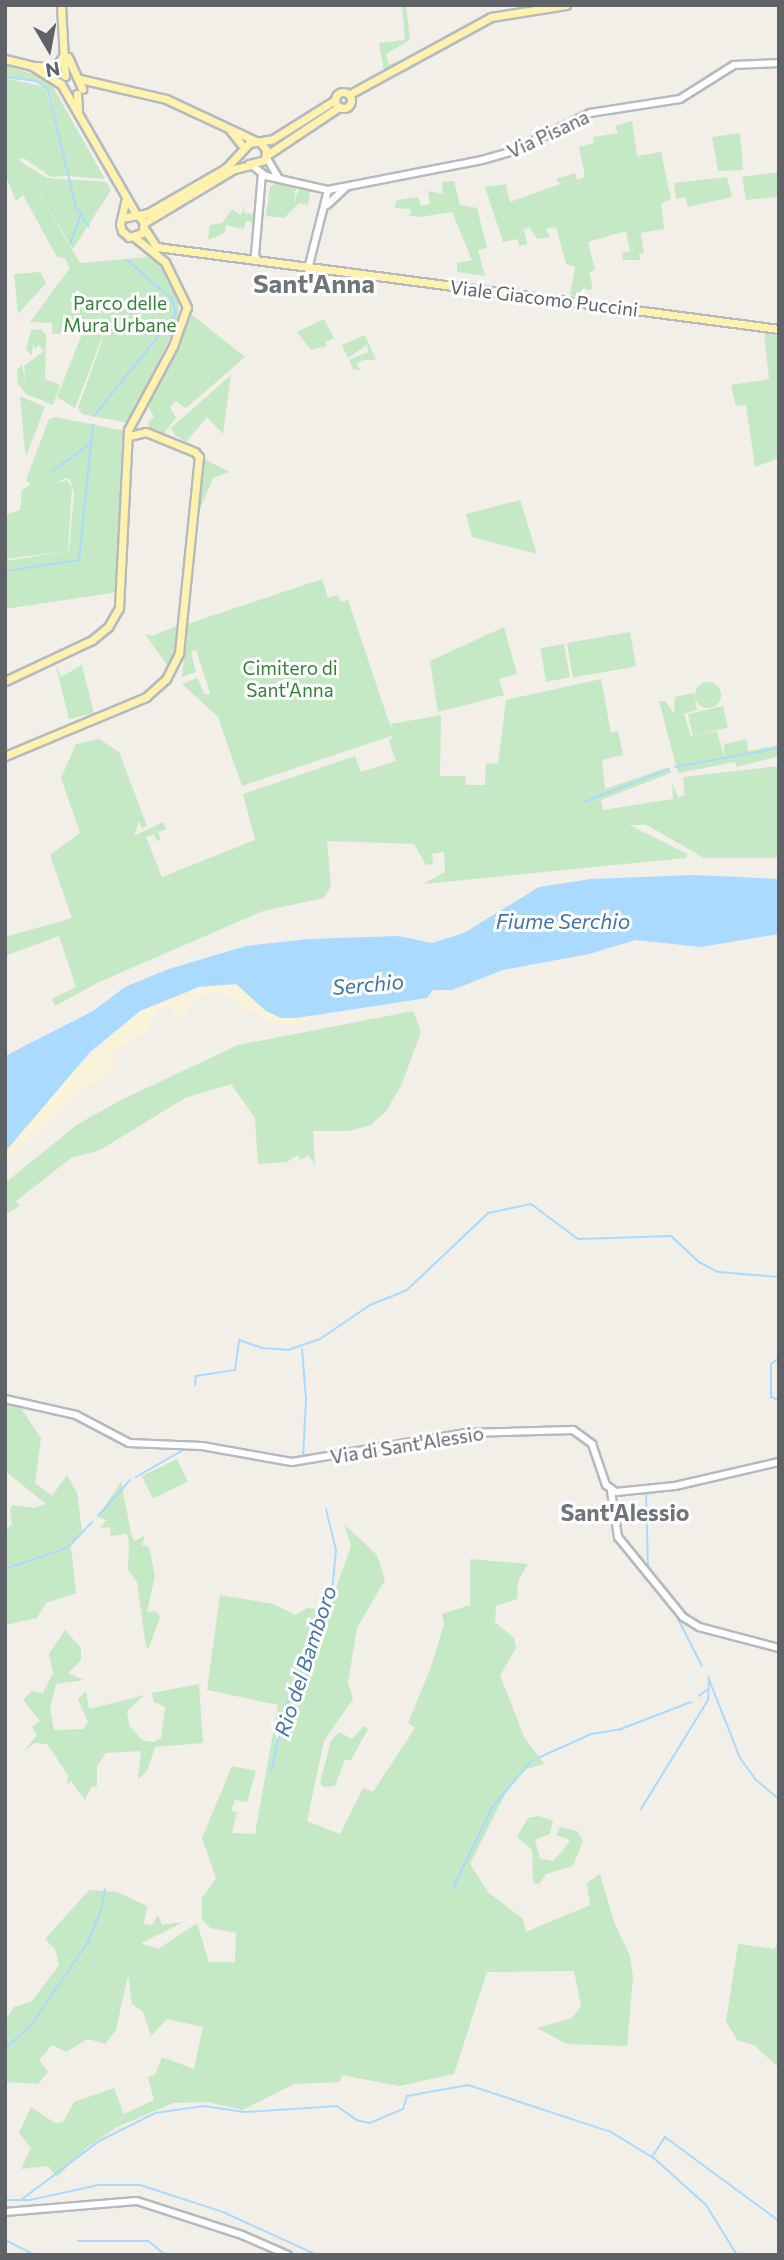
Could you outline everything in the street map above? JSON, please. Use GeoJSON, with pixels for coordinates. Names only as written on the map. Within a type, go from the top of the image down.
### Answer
{"type":"FeatureCollection","features":[{"type":"Feature","properties":{"kind":"main road"},"geometry":{"type":"LineString","coordinates":[[5,681],[92,640],[116,616],[121,590],[129,427],[186,312],[184,294],[67,94],[69,78],[61,5]]}},
{"type":"Feature","properties":{"kind":"main road"},"geometry":{"type":"LineString","coordinates":[[122,218],[148,214],[226,168],[243,150],[351,97],[491,17],[566,5]]}},
{"type":"Feature","properties":{"kind":"main road"},"geometry":{"type":"LineString","coordinates":[[32,66],[58,67],[65,47]]}},
{"type":"Feature","properties":{"kind":"main road"},"geometry":{"type":"LineString","coordinates":[[5,59],[69,78],[166,99],[259,142],[269,170],[279,178]]}},
{"type":"Feature","properties":{"kind":"main road","name":"Via Pisana"},"geometry":{"type":"LineString","coordinates":[[328,190],[501,156],[585,114],[673,102],[734,65],[779,63]]}},
{"type":"Feature","properties":{"kind":"main road"},"geometry":{"type":"LineString","coordinates":[[69,78],[79,92],[78,111]]}},
{"type":"Feature","properties":{"kind":"main road"},"geometry":{"type":"LineString","coordinates":[[67,94],[79,92],[98,83]]}},
{"type":"Feature","properties":{"kind":"main road"},"geometry":{"type":"LineString","coordinates":[[134,237],[144,225],[234,169],[252,166],[337,103],[339,94],[351,97]]}},
{"type":"Feature","properties":{"kind":"main road"},"geometry":{"type":"LineString","coordinates":[[230,129],[252,166],[262,174],[328,190],[308,269]]}},
{"type":"Feature","properties":{"kind":"main road"},"geometry":{"type":"LineString","coordinates":[[262,174],[255,255],[262,263]]}},
{"type":"Feature","properties":{"kind":"main road","name":"Via Pisana"},"geometry":{"type":"LineString","coordinates":[[326,206],[350,186]]}},
{"type":"Feature","properties":{"kind":"main road"},"geometry":{"type":"LineString","coordinates":[[126,197],[121,231],[134,237],[165,261]]}},
{"type":"Feature","properties":{"kind":"main road","name":"Viale Giacomo Puccini"},"geometry":{"type":"LineString","coordinates":[[157,247],[262,263],[779,329]]}},
{"type":"Feature","properties":{"kind":"main road"},"geometry":{"type":"LineString","coordinates":[[165,261],[168,253],[180,251]]}},
{"type":"Feature","properties":{"kind":"main road"},"geometry":{"type":"LineString","coordinates":[[236,259],[255,255]]}},
{"type":"Feature","properties":{"kind":"main road"},"geometry":{"type":"LineString","coordinates":[[5,756],[141,699],[170,673],[182,643],[200,468],[195,452],[146,432],[136,423],[138,411]]}},
{"type":"Feature","properties":{"kind":"main road"},"geometry":{"type":"LineString","coordinates":[[127,436],[146,432]]}},
{"type":"Feature","properties":{"kind":"main road","name":"Via di Sant'Alessio"},"geometry":{"type":"LineString","coordinates":[[5,1399],[76,1415],[129,1443],[198,1445],[292,1462],[465,1433],[573,1430],[592,1444],[611,1491],[618,1536],[683,1617],[699,1626],[779,1648]]}},
{"type":"Feature","properties":{"kind":"main road"},"geometry":{"type":"LineString","coordinates":[[611,1491],[654,1490],[779,1462]]}},
{"type":"Feature","properties":{"kind":"main road"},"geometry":{"type":"LineString","coordinates":[[5,2212],[137,2201],[242,2235],[288,2255]]}},
{"type":"Feature","properties":{"kind":"green space"},"geometry":{"type":"Polygon","coordinates":[[[402,5],[406,5],[410,40],[386,54],[389,65],[405,58],[384,72],[379,43],[405,40],[402,5]]]}},
{"type":"Feature","properties":{"kind":"green space"},"geometry":{"type":"Polygon","coordinates":[[[5,65],[49,80],[105,179],[69,176],[48,88],[36,80],[5,76],[5,65]]]}},
{"type":"Feature","properties":{"kind":"green space","name":"Parco delle Mura Urbane"},"geometry":{"type":"Polygon","coordinates":[[[5,78],[45,87],[68,176],[51,177],[25,159],[19,158],[21,162],[47,178],[106,182],[111,190],[73,249],[34,185],[80,263],[149,257],[127,254],[157,257],[179,298],[178,321],[128,423],[82,414],[78,408],[102,341],[108,341],[101,340],[75,408],[57,397],[82,334],[52,334],[52,323],[30,322],[70,268],[65,258],[57,257],[23,195],[16,201],[5,174],[5,78]]]}},
{"type":"Feature","properties":{"kind":"green space"},"geometry":{"type":"Polygon","coordinates":[[[632,121],[637,156],[661,152],[671,199],[661,204],[664,229],[641,233],[644,253],[639,254],[640,260],[623,260],[622,253],[630,251],[626,231],[588,242],[595,270],[589,272],[593,289],[582,290],[581,297],[570,295],[575,267],[566,264],[556,227],[546,229],[550,237],[537,239],[530,228],[524,229],[527,244],[519,246],[517,239],[503,242],[485,187],[506,184],[510,202],[560,184],[556,179],[575,173],[577,180],[585,177],[579,147],[594,143],[593,137],[618,133],[615,126],[632,121]]]}},
{"type":"Feature","properties":{"kind":"green space"},"geometry":{"type":"Polygon","coordinates":[[[740,133],[743,170],[718,171],[712,137],[740,133]]]}},
{"type":"Feature","properties":{"kind":"green space"},"geometry":{"type":"Polygon","coordinates":[[[779,172],[779,197],[746,200],[742,177],[779,172]]]}},
{"type":"Feature","properties":{"kind":"green space"},"geometry":{"type":"Polygon","coordinates":[[[727,177],[732,197],[688,207],[685,197],[676,199],[674,183],[727,177]]]}},
{"type":"Feature","properties":{"kind":"green space"},"geometry":{"type":"Polygon","coordinates":[[[454,181],[460,205],[477,208],[487,248],[478,250],[485,276],[457,272],[457,263],[472,260],[452,212],[420,217],[410,216],[411,209],[394,208],[397,200],[418,197],[421,206],[430,204],[428,191],[443,194],[442,182],[454,181]]]}},
{"type":"Feature","properties":{"kind":"green space"},"geometry":{"type":"Polygon","coordinates":[[[277,182],[296,187],[294,202],[299,189],[310,191],[308,205],[299,203],[284,218],[266,216],[270,187],[277,182]]]}},
{"type":"Feature","properties":{"kind":"green space"},"geometry":{"type":"Polygon","coordinates":[[[245,205],[244,213],[255,214],[253,222],[246,221],[244,229],[226,225],[225,233],[208,240],[210,225],[222,223],[232,209],[241,215],[245,205]]]}},
{"type":"Feature","properties":{"kind":"green space"},"geometry":{"type":"Polygon","coordinates":[[[40,272],[46,283],[18,314],[14,274],[40,272]]]}},
{"type":"Feature","properties":{"kind":"green space"},"geometry":{"type":"Polygon","coordinates":[[[191,314],[245,357],[186,408],[176,401],[170,407],[176,418],[162,435],[150,429],[148,423],[154,417],[148,406],[191,314]]]}},
{"type":"Feature","properties":{"kind":"green space"},"geometry":{"type":"Polygon","coordinates":[[[324,319],[334,338],[325,342],[327,346],[311,350],[297,332],[324,319]]]}},
{"type":"Feature","properties":{"kind":"green space"},"geometry":{"type":"Polygon","coordinates":[[[41,329],[46,335],[45,379],[60,385],[53,405],[26,394],[18,384],[17,370],[22,365],[26,386],[24,366],[44,351],[39,345],[35,349],[33,343],[32,356],[26,349],[31,330],[41,329]]]}},
{"type":"Feature","properties":{"kind":"green space"},"geometry":{"type":"Polygon","coordinates":[[[764,332],[779,337],[779,458],[755,467],[746,405],[736,406],[731,385],[769,379],[764,332]]]}},
{"type":"Feature","properties":{"kind":"green space"},"geometry":{"type":"Polygon","coordinates":[[[365,335],[376,360],[364,360],[357,363],[360,370],[353,369],[349,360],[368,352],[367,345],[348,358],[342,345],[365,335]]]}},
{"type":"Feature","properties":{"kind":"green space"},"geometry":{"type":"Polygon","coordinates":[[[231,375],[223,434],[207,417],[186,442],[175,435],[171,428],[231,375]]]}},
{"type":"Feature","properties":{"kind":"green space"},"geometry":{"type":"Polygon","coordinates":[[[20,396],[45,407],[27,454],[25,452],[20,396]]]}},
{"type":"Feature","properties":{"kind":"green space"},"geometry":{"type":"Polygon","coordinates":[[[56,417],[126,431],[118,592],[5,609],[5,561],[69,551],[74,493],[70,479],[65,478],[56,484],[67,480],[72,487],[68,551],[5,559],[5,515],[20,510],[22,490],[31,485],[26,480],[49,419],[56,417]]]}},
{"type":"Feature","properties":{"kind":"green space"},"geometry":{"type":"Polygon","coordinates":[[[201,457],[229,472],[213,478],[198,514],[201,457]]]}},
{"type":"Feature","properties":{"kind":"green space"},"geometry":{"type":"Polygon","coordinates":[[[520,500],[537,554],[472,537],[466,514],[520,500]]]}},
{"type":"Feature","properties":{"kind":"green space","name":"Cimitero di Sant'Anna"},"geometry":{"type":"Polygon","coordinates":[[[322,579],[328,598],[338,595],[341,602],[348,600],[392,731],[391,724],[441,715],[440,776],[465,776],[466,785],[485,785],[486,763],[498,764],[506,700],[601,679],[611,733],[618,731],[623,755],[602,760],[605,789],[669,767],[671,773],[601,800],[603,810],[673,799],[672,782],[678,797],[685,795],[683,777],[779,766],[779,858],[704,858],[647,825],[629,825],[687,854],[686,858],[423,884],[445,872],[444,852],[432,854],[433,864],[426,865],[414,844],[327,841],[331,886],[324,898],[263,911],[99,982],[55,1006],[52,999],[76,987],[59,936],[5,956],[5,937],[72,918],[50,855],[80,833],[61,778],[76,744],[99,739],[119,752],[147,826],[142,828],[139,821],[134,836],[163,822],[166,829],[158,832],[161,840],[157,841],[154,834],[146,837],[162,877],[255,840],[243,794],[355,756],[361,772],[396,761],[389,741],[394,735],[242,786],[218,717],[182,684],[197,678],[205,695],[210,693],[196,650],[191,652],[196,672],[182,677],[187,624],[322,579]]]}},
{"type":"Feature","properties":{"kind":"green space"},"geometry":{"type":"Polygon","coordinates":[[[181,624],[178,649],[169,668],[145,634],[152,636],[181,624]]]}},
{"type":"Feature","properties":{"kind":"green space"},"geometry":{"type":"Polygon","coordinates":[[[504,627],[517,674],[499,679],[504,695],[438,712],[430,661],[504,627]]]}},
{"type":"Feature","properties":{"kind":"green space"},"geometry":{"type":"Polygon","coordinates":[[[630,632],[636,666],[573,678],[567,643],[630,632]]]}},
{"type":"Feature","properties":{"kind":"green space"},"geometry":{"type":"Polygon","coordinates":[[[564,644],[570,677],[546,682],[540,648],[564,644]]]}},
{"type":"Feature","properties":{"kind":"green space"},"geometry":{"type":"Polygon","coordinates":[[[55,663],[61,677],[82,665],[94,713],[69,719],[55,663]]]}},
{"type":"Feature","properties":{"kind":"green space"},"geometry":{"type":"Polygon","coordinates":[[[708,682],[717,686],[721,695],[717,704],[708,708],[699,704],[695,695],[699,686],[708,682]]]}},
{"type":"Feature","properties":{"kind":"green space"},"geometry":{"type":"Polygon","coordinates":[[[694,693],[697,710],[684,714],[691,736],[717,731],[724,757],[724,744],[747,739],[748,751],[779,745],[779,756],[737,767],[735,762],[678,773],[659,701],[665,701],[674,714],[675,697],[694,693]]]}},
{"type":"Feature","properties":{"kind":"green space"},"geometry":{"type":"Polygon","coordinates":[[[723,706],[728,727],[693,736],[688,714],[723,706]]]}},
{"type":"Feature","properties":{"kind":"green space"},"geometry":{"type":"Polygon","coordinates":[[[413,1011],[421,1032],[401,1086],[386,1111],[371,1125],[349,1131],[313,1131],[315,1166],[309,1155],[300,1160],[298,1155],[287,1162],[258,1164],[255,1118],[231,1084],[185,1098],[100,1150],[71,1158],[16,1201],[20,1206],[5,1215],[5,1183],[78,1124],[121,1100],[238,1045],[413,1011]]]}},
{"type":"Feature","properties":{"kind":"green space"},"geometry":{"type":"Polygon","coordinates":[[[5,1402],[18,1404],[41,1438],[35,1483],[52,1496],[67,1475],[77,1493],[82,1531],[71,1546],[76,1593],[46,1603],[37,1618],[5,1625],[5,1532],[12,1524],[10,1510],[12,1505],[34,1508],[46,1504],[5,1471],[5,1402]]]}},
{"type":"Feature","properties":{"kind":"green space"},"geometry":{"type":"Polygon","coordinates":[[[177,1459],[188,1481],[153,1499],[142,1476],[177,1459]]]}},
{"type":"Feature","properties":{"kind":"green space"},"geometry":{"type":"Polygon","coordinates":[[[121,1482],[132,1537],[135,1541],[145,1535],[142,1545],[149,1547],[155,1576],[147,1612],[156,1611],[160,1617],[149,1648],[146,1647],[137,1582],[128,1570],[129,1541],[126,1534],[111,1536],[110,1527],[100,1528],[106,1520],[99,1517],[101,1512],[121,1482]]]}},
{"type":"Feature","properties":{"kind":"green space"},"geometry":{"type":"Polygon","coordinates":[[[344,1524],[377,1555],[385,1580],[357,1628],[348,1683],[353,1699],[324,1741],[307,1821],[340,1834],[363,1788],[373,1792],[415,1728],[408,1723],[431,1667],[444,1624],[442,1614],[470,1605],[470,1559],[528,1564],[518,1581],[517,1599],[496,1606],[495,1622],[514,1638],[516,1648],[500,1675],[524,1737],[544,1764],[526,1769],[509,1786],[470,1864],[488,1892],[523,1919],[526,1932],[590,1905],[587,1883],[600,1874],[614,1922],[630,1956],[633,1977],[627,2046],[567,2044],[537,2028],[572,2018],[581,2006],[574,1971],[487,1972],[454,2074],[399,2086],[342,2075],[340,2082],[294,2084],[243,2110],[207,2102],[173,2103],[117,2127],[87,2147],[57,2177],[48,2166],[21,2169],[31,2148],[19,2133],[31,2107],[55,2123],[63,2122],[74,2102],[114,2088],[124,2114],[154,2100],[148,2077],[155,2075],[162,2057],[194,2069],[203,2027],[167,2019],[151,2036],[143,2012],[132,2004],[128,1975],[116,2030],[105,2044],[88,2039],[66,2052],[52,2045],[39,2060],[48,2072],[38,2084],[5,2082],[5,2021],[14,2007],[32,2001],[59,1965],[55,1949],[45,1939],[89,1890],[117,1892],[147,1906],[144,1924],[152,1925],[158,1915],[162,1925],[184,1922],[141,1943],[158,1949],[197,1923],[209,1962],[235,1962],[236,1933],[210,1928],[202,1919],[202,1898],[216,1878],[202,1838],[232,1766],[256,1771],[247,1802],[235,1800],[231,1811],[237,1812],[232,1833],[255,1834],[278,1705],[207,1690],[220,1595],[273,1604],[296,1615],[307,1608],[328,1610],[351,1546],[344,1524]]]}},
{"type":"Feature","properties":{"kind":"green space"},"geometry":{"type":"Polygon","coordinates":[[[65,1630],[81,1648],[81,1660],[68,1673],[84,1680],[56,1684],[50,1709],[54,1730],[83,1729],[88,1722],[78,1699],[86,1691],[89,1709],[145,1695],[127,1711],[129,1725],[142,1740],[154,1742],[161,1738],[165,1707],[154,1702],[152,1693],[199,1684],[203,1743],[155,1747],[148,1769],[138,1780],[141,1751],[106,1753],[97,1766],[97,1786],[91,1787],[85,1800],[71,1781],[67,1784],[68,1775],[47,1744],[35,1743],[23,1752],[37,1735],[32,1727],[40,1721],[23,1700],[32,1691],[43,1693],[53,1673],[49,1654],[65,1630]]]}},
{"type":"Feature","properties":{"kind":"green space"},"geometry":{"type":"Polygon","coordinates":[[[364,1726],[368,1729],[351,1760],[345,1760],[335,1786],[323,1787],[320,1782],[331,1741],[339,1732],[352,1739],[364,1726]]]}},
{"type":"Feature","properties":{"kind":"green space"},"geometry":{"type":"Polygon","coordinates":[[[539,1816],[553,1821],[550,1834],[535,1840],[540,1859],[553,1861],[570,1840],[556,1835],[560,1827],[577,1831],[583,1841],[573,1866],[546,1874],[539,1884],[533,1883],[532,1850],[517,1837],[528,1818],[539,1816]]]}},
{"type":"Feature","properties":{"kind":"green space"},"geometry":{"type":"Polygon","coordinates":[[[779,1942],[779,2068],[754,2045],[737,2040],[726,2021],[738,1944],[774,1949],[779,1942]]]}},
{"type":"Feature","properties":{"kind":"sand"},"geometry":{"type":"Polygon","coordinates":[[[236,984],[266,1011],[320,1013],[299,1024],[274,1024],[218,991],[194,999],[185,1016],[172,1014],[174,1005],[160,1008],[150,1020],[148,1031],[114,1051],[109,1061],[116,1061],[118,1067],[80,1091],[5,1162],[5,1152],[59,1085],[140,1011],[199,987],[236,984]]]}},
{"type":"Feature","properties":{"kind":"water"},"geometry":{"type":"Polygon","coordinates":[[[694,875],[779,879],[779,934],[701,947],[636,940],[589,954],[503,970],[452,990],[433,990],[427,998],[296,1018],[281,1018],[266,1011],[236,984],[199,987],[140,1011],[90,1052],[5,1152],[5,1056],[93,1011],[125,987],[169,969],[246,946],[309,939],[398,936],[432,943],[464,933],[539,887],[591,879],[694,875]]]}},
{"type":"Feature","properties":{"kind":"waterway"},"geometry":{"type":"LineString","coordinates":[[5,77],[36,81],[47,88],[76,207],[89,226]]}},
{"type":"Feature","properties":{"kind":"waterway"},"geometry":{"type":"LineString","coordinates":[[70,244],[80,216]]}},
{"type":"Feature","properties":{"kind":"waterway"},"geometry":{"type":"LineString","coordinates":[[94,416],[176,314],[172,299],[127,260]]}},
{"type":"Feature","properties":{"kind":"waterway"},"geometry":{"type":"LineString","coordinates":[[5,571],[79,560],[93,425]]}},
{"type":"Feature","properties":{"kind":"waterway"},"geometry":{"type":"LineString","coordinates":[[52,471],[89,445]]}},
{"type":"Feature","properties":{"kind":"waterway"},"geometry":{"type":"LineString","coordinates":[[675,767],[779,748]]}},
{"type":"Feature","properties":{"kind":"waterway"},"geometry":{"type":"LineString","coordinates":[[584,802],[669,769]]}},
{"type":"Feature","properties":{"kind":"waterway"},"geometry":{"type":"LineString","coordinates":[[195,1385],[196,1376],[235,1370],[239,1340],[262,1348],[288,1350],[320,1339],[370,1305],[407,1290],[488,1213],[531,1204],[578,1239],[671,1236],[699,1262],[718,1272],[779,1277]]}},
{"type":"Feature","properties":{"kind":"waterway","name":"Rio del Bamboro"},"geometry":{"type":"LineString","coordinates":[[302,1349],[306,1399],[303,1459]]}},
{"type":"Feature","properties":{"kind":"waterway"},"geometry":{"type":"LineString","coordinates":[[779,1358],[771,1364],[771,1397],[779,1400]]}},
{"type":"Feature","properties":{"kind":"waterway"},"geometry":{"type":"LineString","coordinates":[[136,1477],[183,1450]]}},
{"type":"Feature","properties":{"kind":"waterway"},"geometry":{"type":"LineString","coordinates":[[648,1569],[646,1494],[725,1478]]}},
{"type":"Feature","properties":{"kind":"waterway"},"geometry":{"type":"LineString","coordinates":[[98,1516],[130,1480]]}},
{"type":"Feature","properties":{"kind":"waterway","name":"Rio del Bamboro"},"geometry":{"type":"LineString","coordinates":[[271,1772],[285,1709],[332,1592],[336,1550],[326,1509]]}},
{"type":"Feature","properties":{"kind":"waterway"},"geometry":{"type":"LineString","coordinates":[[68,1547],[92,1522]]}},
{"type":"Feature","properties":{"kind":"waterway"},"geometry":{"type":"LineString","coordinates":[[5,1569],[66,1548]]}},
{"type":"Feature","properties":{"kind":"waterway"},"geometry":{"type":"LineString","coordinates":[[674,1611],[702,1666]]}},
{"type":"Feature","properties":{"kind":"waterway"},"geometry":{"type":"LineString","coordinates":[[708,1677],[740,1758],[755,1779],[779,1799]]}},
{"type":"Feature","properties":{"kind":"waterway"},"geometry":{"type":"LineString","coordinates":[[641,1809],[708,1700],[709,1679]]}},
{"type":"Feature","properties":{"kind":"waterway"},"geometry":{"type":"LineString","coordinates":[[699,1696],[708,1689]]}},
{"type":"Feature","properties":{"kind":"waterway"},"geometry":{"type":"LineString","coordinates":[[538,1758],[591,1734],[621,1729],[691,1702]]}},
{"type":"Feature","properties":{"kind":"waterway"},"geometry":{"type":"LineString","coordinates":[[453,1888],[492,1808],[532,1760]]}},
{"type":"Feature","properties":{"kind":"waterway"},"geometry":{"type":"LineString","coordinates":[[5,2049],[32,2024],[88,1942],[102,1908],[105,1889]]}},
{"type":"Feature","properties":{"kind":"waterway"},"geometry":{"type":"LineString","coordinates":[[21,2200],[99,2141],[155,2113],[203,2106],[245,2112],[337,2106],[356,2120],[370,2123],[403,2109],[407,2096],[468,2085],[611,2132],[655,2159],[706,2205],[737,2255]]}},
{"type":"Feature","properties":{"kind":"waterway"},"geometry":{"type":"LineString","coordinates":[[652,2157],[665,2137],[779,2221]]}},
{"type":"Feature","properties":{"kind":"waterway"},"geometry":{"type":"LineString","coordinates":[[5,2200],[30,2200],[98,2185],[140,2185],[223,2212],[317,2255]]}},
{"type":"Feature","properties":{"kind":"waterway"},"geometry":{"type":"LineString","coordinates":[[5,2240],[34,2255]]}},
{"type":"Feature","properties":{"kind":"waterway"},"geometry":{"type":"LineString","coordinates":[[78,2241],[148,2241],[165,2255]]}},
{"type":"Feature","properties":{"kind":"district","name":"Sant'Anna"},"geometry":{"type":"Point","coordinates":[314,283]}},
{"type":"Feature","properties":{"kind":"district","name":"Sant'Alessio"},"geometry":{"type":"Point","coordinates":[625,1512]}},
{"type":"Feature","properties":{"kind":"water label","name":"Fiume Serchio"},"geometry":{"type":"Point","coordinates":[563,921]}},
{"type":"Feature","properties":{"kind":"water label","name":"Serchio"},"geometry":{"type":"Point","coordinates":[368,984]}}]}
